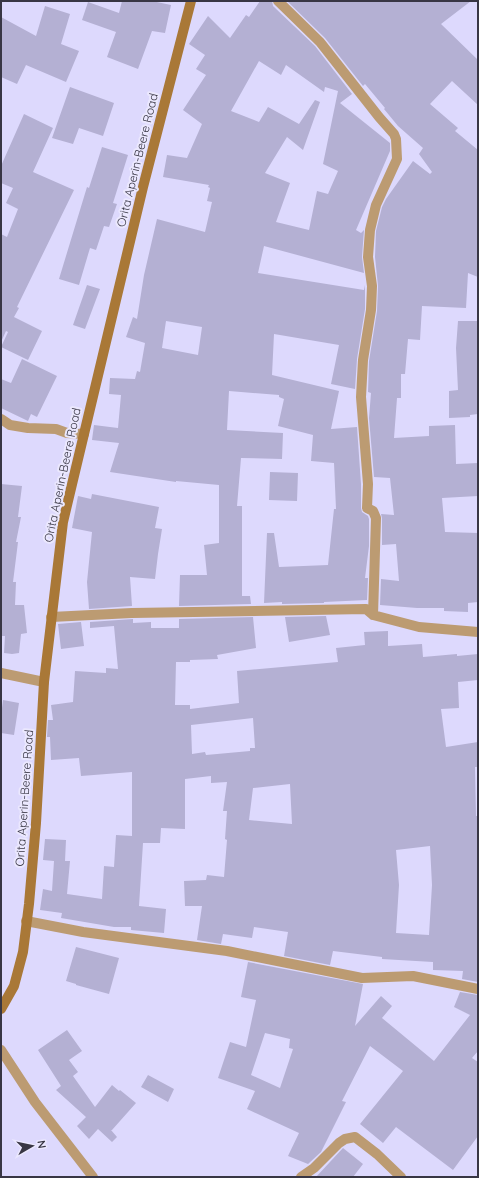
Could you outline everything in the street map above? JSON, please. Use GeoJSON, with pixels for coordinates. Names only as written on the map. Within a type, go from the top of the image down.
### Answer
{"type":"FeatureCollection","features":[{"type":"Feature","properties":{"kind":"main road","name":"Orita Aperin-Beere Road"},"geometry":{"type":"LineString","coordinates":[[1,1009],[14,986],[23,952],[36,823],[44,682],[63,522],[143,187],[191,1]]}},
{"type":"Feature","properties":{"kind":"street"},"geometry":{"type":"LineString","coordinates":[[278,1],[320,42],[394,134],[397,150],[397,159],[376,205],[370,230],[368,257],[372,298],[363,360],[361,397],[368,484],[367,508],[373,511],[376,518],[373,615]]}},
{"type":"Feature","properties":{"kind":"street"},"geometry":{"type":"LineString","coordinates":[[1,419],[10,425],[28,428],[56,429],[67,433],[84,434]]}},
{"type":"Feature","properties":{"kind":"street"},"geometry":{"type":"LineString","coordinates":[[51,617],[132,613],[366,610],[373,615],[419,627],[478,632]]}},
{"type":"Feature","properties":{"kind":"street"},"geometry":{"type":"LineString","coordinates":[[1,673],[44,682]]}},
{"type":"Feature","properties":{"kind":"street"},"geometry":{"type":"LineString","coordinates":[[26,921],[82,932],[228,951],[362,978],[413,976],[478,989]]}},
{"type":"Feature","properties":{"kind":"street"},"geometry":{"type":"LineString","coordinates":[[1,1050],[35,1102],[93,1177]]}},
{"type":"Feature","properties":{"kind":"street"},"geometry":{"type":"LineString","coordinates":[[301,1177],[314,1168],[339,1143],[345,1139],[355,1137],[402,1177]]}},
{"type":"Feature","properties":{"kind":"building"},"geometry":{"type":"Polygon","coordinates":[[[122,1],[152,1],[171,5],[165,33],[152,31],[138,69],[107,57],[116,32],[82,20],[88,2],[119,13],[122,1]]]}},
{"type":"Feature","properties":{"kind":"building"},"geometry":{"type":"Polygon","coordinates":[[[260,1],[272,1],[273,6],[315,46],[352,94],[340,103],[390,143],[390,151],[356,230],[361,233],[364,230],[362,257],[364,273],[264,246],[258,273],[364,290],[365,285],[365,309],[357,359],[355,389],[331,384],[339,345],[274,334],[272,375],[339,391],[331,429],[357,427],[361,508],[362,512],[368,516],[369,519],[369,546],[365,578],[368,578],[367,600],[324,603],[264,603],[267,533],[274,533],[279,567],[328,565],[334,509],[336,509],[334,463],[311,461],[313,435],[278,426],[284,399],[279,397],[279,395],[229,391],[227,430],[283,433],[282,459],[241,458],[237,506],[242,506],[242,596],[250,596],[251,604],[179,606],[180,575],[207,575],[204,545],[219,543],[219,485],[176,482],[110,472],[119,443],[92,440],[94,425],[118,428],[121,395],[109,394],[110,378],[135,379],[137,371],[140,372],[145,343],[126,337],[133,317],[137,319],[144,275],[157,219],[205,232],[212,202],[207,201],[210,188],[208,187],[209,185],[163,177],[167,155],[187,158],[202,124],[183,110],[206,75],[196,69],[205,55],[189,44],[208,16],[230,38],[246,15],[249,17],[260,1]],[[259,61],[231,111],[259,122],[268,107],[299,124],[315,100],[320,102],[303,150],[287,137],[265,173],[290,183],[276,222],[309,230],[317,191],[328,194],[338,171],[323,164],[338,91],[325,87],[324,92],[286,65],[281,75],[259,61]],[[166,321],[162,348],[198,355],[202,327],[166,321]]]}},
{"type":"Feature","properties":{"kind":"building"},"geometry":{"type":"Polygon","coordinates":[[[287,1],[471,1],[441,24],[478,60],[478,105],[452,81],[430,104],[458,128],[455,131],[478,150],[478,277],[468,273],[466,308],[422,306],[420,340],[408,339],[405,374],[401,374],[401,398],[397,398],[394,438],[429,436],[429,426],[455,425],[456,464],[478,463],[478,496],[442,498],[445,532],[478,533],[478,602],[468,603],[468,612],[444,611],[444,608],[417,608],[380,605],[381,579],[399,581],[396,544],[382,545],[381,514],[394,515],[390,478],[374,477],[369,418],[371,393],[368,392],[369,361],[377,311],[378,286],[375,257],[376,231],[382,207],[386,199],[413,161],[430,174],[432,172],[419,154],[423,148],[398,126],[384,109],[385,108],[365,84],[363,86],[325,38],[287,1]]]}},
{"type":"Feature","properties":{"kind":"building"},"geometry":{"type":"Polygon","coordinates":[[[45,6],[70,14],[61,44],[79,51],[66,82],[26,65],[17,84],[1,77],[1,17],[36,36],[45,6]]]}},
{"type":"Feature","properties":{"kind":"building"},"geometry":{"type":"Polygon","coordinates":[[[70,87],[114,103],[103,136],[79,128],[73,144],[52,138],[70,87]]]}},
{"type":"Feature","properties":{"kind":"building"},"geometry":{"type":"Polygon","coordinates":[[[24,114],[53,128],[33,172],[74,190],[17,307],[19,308],[14,317],[42,331],[28,360],[1,347],[8,332],[6,331],[1,342],[1,234],[7,237],[18,209],[6,203],[13,188],[1,183],[1,166],[24,114]]]}},
{"type":"Feature","properties":{"kind":"building"},"geometry":{"type":"Polygon","coordinates":[[[102,147],[128,155],[113,203],[117,204],[109,227],[104,226],[96,250],[90,248],[79,285],[59,279],[87,187],[89,188],[102,147]]]}},
{"type":"Feature","properties":{"kind":"building"},"geometry":{"type":"Polygon","coordinates":[[[87,285],[100,289],[85,329],[73,325],[87,285]]]}},
{"type":"Feature","properties":{"kind":"building"},"geometry":{"type":"Polygon","coordinates":[[[458,321],[478,321],[478,414],[470,415],[470,417],[449,418],[449,391],[458,390],[456,348],[458,321]]]}},
{"type":"Feature","properties":{"kind":"building"},"geometry":{"type":"Polygon","coordinates":[[[22,359],[57,376],[37,417],[31,414],[28,421],[1,408],[1,379],[11,383],[22,359]]]}},
{"type":"Feature","properties":{"kind":"building"},"geometry":{"type":"Polygon","coordinates":[[[270,472],[298,473],[297,501],[269,500],[270,472]]]}},
{"type":"Feature","properties":{"kind":"building"},"geometry":{"type":"Polygon","coordinates":[[[1,484],[22,486],[18,517],[21,517],[16,542],[18,542],[13,582],[16,582],[15,605],[24,605],[27,633],[21,634],[19,653],[12,654],[4,653],[5,636],[1,636],[1,484]]]}},
{"type":"Feature","properties":{"kind":"building"},"geometry":{"type":"Polygon","coordinates":[[[92,494],[159,507],[155,528],[162,529],[155,579],[130,577],[132,606],[89,609],[87,582],[92,532],[72,528],[78,496],[91,499],[92,494]]]}},
{"type":"Feature","properties":{"kind":"building"},"geometry":{"type":"Polygon","coordinates":[[[326,616],[330,635],[289,642],[285,617],[326,616]]]}},
{"type":"Feature","properties":{"kind":"building"},"geometry":{"type":"Polygon","coordinates":[[[253,617],[256,648],[217,655],[218,659],[176,662],[175,705],[190,705],[190,709],[239,703],[237,671],[338,662],[336,648],[365,645],[364,632],[388,631],[388,646],[422,644],[423,657],[478,654],[478,680],[458,682],[459,708],[441,709],[446,747],[478,742],[478,767],[475,767],[476,816],[478,816],[478,982],[462,979],[463,971],[433,970],[433,962],[382,959],[382,957],[333,951],[330,965],[284,956],[288,932],[254,927],[252,938],[223,934],[221,944],[197,940],[202,906],[185,906],[184,881],[206,880],[207,875],[224,877],[227,840],[225,839],[227,811],[223,811],[227,782],[211,783],[211,776],[185,779],[185,829],[161,828],[160,843],[143,843],[139,906],[166,909],[164,933],[131,930],[131,927],[114,927],[61,918],[62,913],[40,910],[43,889],[52,891],[54,861],[43,860],[45,839],[66,840],[65,861],[70,861],[67,894],[102,899],[104,866],[114,867],[116,835],[132,836],[132,772],[81,776],[79,758],[51,760],[50,737],[47,737],[48,720],[53,720],[51,705],[73,702],[75,671],[106,673],[106,668],[118,669],[114,626],[90,628],[90,622],[133,619],[133,623],[151,622],[151,628],[179,628],[179,619],[253,617]],[[253,718],[191,725],[192,754],[205,752],[206,755],[250,751],[250,748],[255,748],[253,718]],[[290,784],[253,788],[249,820],[292,824],[290,784]],[[430,846],[396,850],[399,885],[396,933],[429,935],[432,885],[430,846]]]}},
{"type":"Feature","properties":{"kind":"building"},"geometry":{"type":"Polygon","coordinates":[[[81,622],[84,646],[61,649],[58,624],[81,622]]]}},
{"type":"Feature","properties":{"kind":"building"},"geometry":{"type":"Polygon","coordinates":[[[3,700],[19,703],[14,735],[1,733],[3,700]]]}},
{"type":"Feature","properties":{"kind":"building"},"geometry":{"type":"Polygon","coordinates":[[[76,947],[119,958],[109,994],[66,981],[76,947]]]}},
{"type":"Feature","properties":{"kind":"building"},"geometry":{"type":"Polygon","coordinates":[[[248,962],[363,984],[355,1026],[381,996],[392,1006],[382,1018],[434,1061],[470,1015],[454,1007],[460,992],[478,995],[478,1051],[472,1058],[478,1062],[478,1136],[453,1170],[396,1127],[383,1143],[360,1124],[403,1071],[370,1046],[342,1101],[346,1102],[321,1152],[308,1164],[288,1156],[299,1133],[247,1109],[255,1091],[218,1078],[230,1042],[246,1047],[256,1000],[241,997],[248,962]],[[265,1033],[251,1075],[280,1088],[293,1049],[289,1048],[290,1039],[265,1033]]]}},
{"type":"Feature","properties":{"kind":"building"},"geometry":{"type":"Polygon","coordinates":[[[67,1030],[82,1051],[69,1060],[78,1072],[73,1076],[95,1107],[112,1085],[136,1103],[111,1130],[117,1137],[112,1142],[98,1129],[89,1139],[77,1126],[86,1117],[56,1090],[61,1086],[38,1050],[67,1030]]]}},
{"type":"Feature","properties":{"kind":"building"},"geometry":{"type":"Polygon","coordinates":[[[148,1075],[174,1089],[168,1102],[141,1087],[148,1075]]]}},
{"type":"Feature","properties":{"kind":"building"},"geometry":{"type":"Polygon","coordinates":[[[343,1148],[363,1164],[353,1177],[316,1177],[343,1148]]]}}]}
